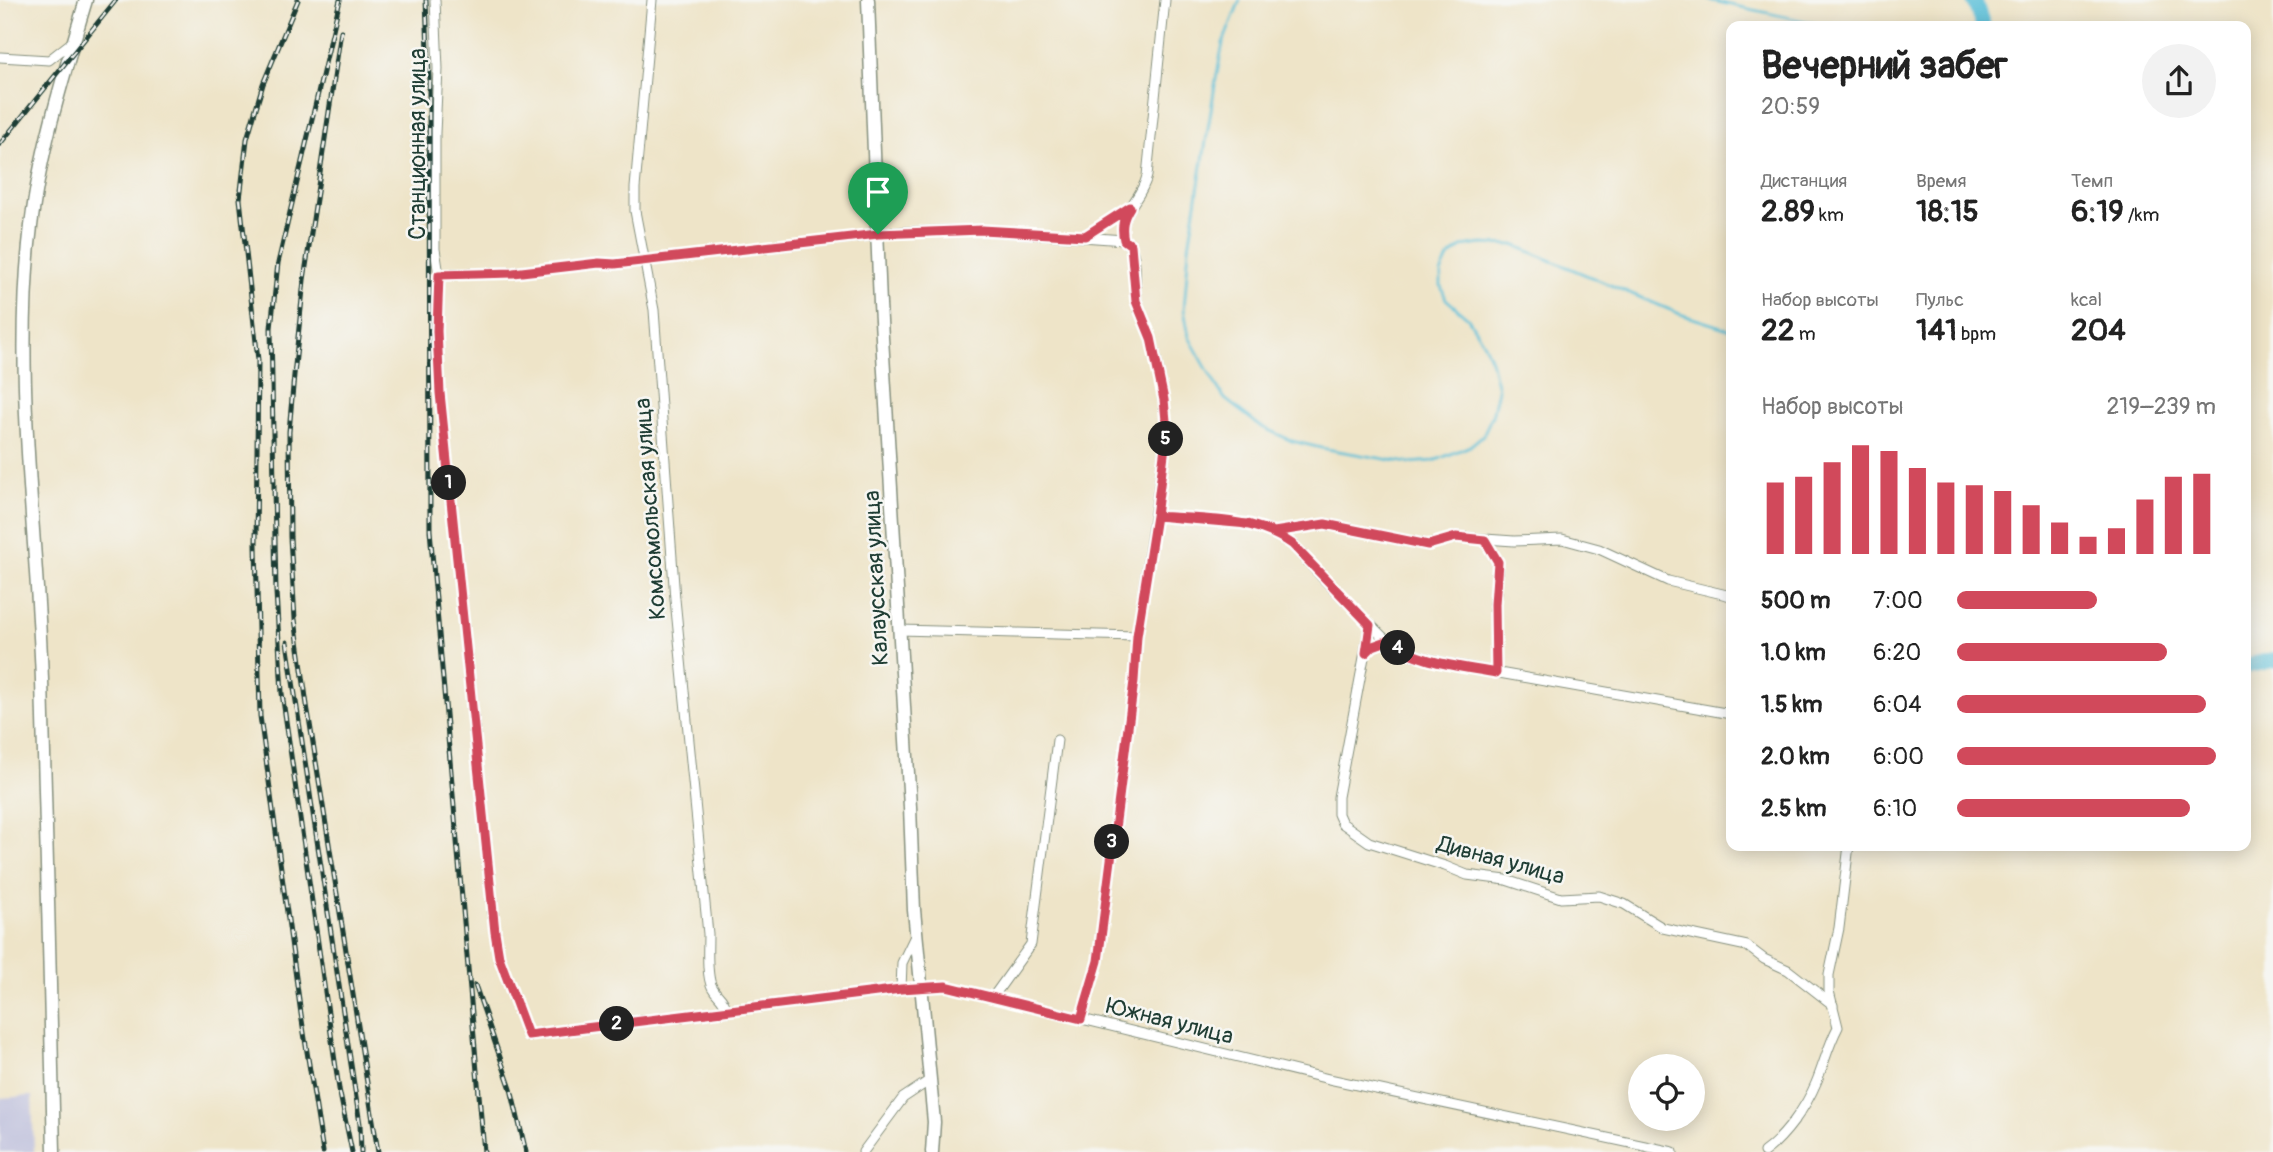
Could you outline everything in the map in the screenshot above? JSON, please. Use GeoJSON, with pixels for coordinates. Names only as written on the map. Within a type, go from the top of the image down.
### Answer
{"type":"FeatureCollection","features":[{"type":"Feature","properties":{"kind":"street"},"geometry":{"type":"LineString","coordinates":[[54,1152],[42,677],[26,354],[27,275],[31,224],[47,144],[86,0]]}},
{"type":"Feature","properties":{"kind":"street","name":"Станционная улица"},"geometry":{"type":"LineString","coordinates":[[435,0],[438,69],[435,249],[439,275],[437,331],[440,393],[495,932],[499,957],[528,1035]]}},
{"type":"Feature","properties":{"kind":"street","name":"Комсомольская улица"},"geometry":{"type":"LineString","coordinates":[[652,0],[635,211],[654,310],[675,600],[709,962],[712,987],[724,1000],[727,1012]]}},
{"type":"Feature","properties":{"kind":"street","name":"Калаусская улица"},"geometry":{"type":"LineString","coordinates":[[868,0],[880,304],[917,933],[934,1122],[932,1152]]}},
{"type":"Feature","properties":{"kind":"street"},"geometry":{"type":"LineString","coordinates":[[1124,240],[1122,223],[1144,187],[1147,176],[1165,0]]}},
{"type":"Feature","properties":{"kind":"street"},"geometry":{"type":"LineString","coordinates":[[0,57],[49,60],[75,40]]}},
{"type":"Feature","properties":{"kind":"street"},"geometry":{"type":"LineString","coordinates":[[1085,236],[1130,207]]}},
{"type":"Feature","properties":{"kind":"street"},"geometry":{"type":"LineString","coordinates":[[439,275],[513,273],[878,234],[982,230],[1085,236],[1124,240],[1131,245],[1136,301],[1151,338],[1164,400],[1167,431],[1137,636],[1134,681],[1098,961],[1081,1019]]}},
{"type":"Feature","properties":{"kind":"street"},"geometry":{"type":"LineString","coordinates":[[1156,516],[1248,524],[1274,532],[1292,544],[1387,641],[1405,652],[1496,673],[1726,713]]}},
{"type":"Feature","properties":{"kind":"street"},"geometry":{"type":"LineString","coordinates":[[1274,532],[1325,524],[1428,545],[1456,537],[1485,540],[1573,540],[1668,580],[1726,595]]}},
{"type":"Feature","properties":{"kind":"street"},"geometry":{"type":"LineString","coordinates":[[1485,540],[1498,562],[1495,604],[1496,673]]}},
{"type":"Feature","properties":{"kind":"street","name":"Дивная улица"},"geometry":{"type":"LineString","coordinates":[[1370,625],[1338,797],[1338,814],[1346,827],[1369,842],[1445,866],[1467,876],[1506,880],[1561,898],[1599,896],[1624,904],[1663,928],[1747,946],[1764,959],[1788,970],[1833,1005]]}},
{"type":"Feature","properties":{"kind":"street"},"geometry":{"type":"LineString","coordinates":[[900,630],[1137,636]]}},
{"type":"Feature","properties":{"kind":"street"},"geometry":{"type":"LineString","coordinates":[[1366,653],[1373,646],[1387,641]]}},
{"type":"Feature","properties":{"kind":"street"},"geometry":{"type":"LineString","coordinates":[[993,997],[1031,944],[1057,740]]}},
{"type":"Feature","properties":{"kind":"street"},"geometry":{"type":"LineString","coordinates":[[1764,1152],[1784,1135],[1816,1083],[1838,1027],[1829,991],[1829,975],[1843,907],[1848,851]]}},
{"type":"Feature","properties":{"kind":"street"},"geometry":{"type":"LineString","coordinates":[[901,989],[902,963],[917,933]]}},
{"type":"Feature","properties":{"kind":"street","name":"Южная улица"},"geometry":{"type":"LineString","coordinates":[[528,1035],[901,989],[946,986],[1329,1079],[1673,1152]]}},
{"type":"Feature","properties":{"kind":"street"},"geometry":{"type":"LineString","coordinates":[[863,1152],[903,1098],[930,1080]]}},
{"type":"Feature","properties":{"kind":"shaded area"},"geometry":{"type":"Polygon","coordinates":[[[32,1096],[34,1152],[0,1152],[0,1098],[32,1096]]]}},
{"type":"Feature","properties":{"kind":"waterway"},"geometry":{"type":"LineString","coordinates":[[1240,0],[1223,43],[1216,79],[1189,247],[1184,309],[1189,337],[1225,399],[1260,426],[1292,441],[1408,463],[1434,461],[1470,446],[1483,435],[1492,416],[1498,389],[1491,360],[1468,318],[1446,299],[1441,286],[1441,273],[1448,258],[1462,247],[1482,244],[1514,245],[1680,314],[1726,328]]}},
{"type":"Feature","properties":{"kind":"waterway"},"geometry":{"type":"LineString","coordinates":[[1708,0],[1805,21]]}},
{"type":"Feature","properties":{"kind":"waterway"},"geometry":{"type":"LineString","coordinates":[[1974,0],[1981,21]]}},
{"type":"Feature","properties":{"kind":"waterway"},"geometry":{"type":"LineString","coordinates":[[2251,665],[2273,660]]}},
{"type":"Feature","properties":{"kind":"railway"},"geometry":{"type":"LineString","coordinates":[[0,144],[116,0]]}},
{"type":"Feature","properties":{"kind":"railway"},"geometry":{"type":"LineString","coordinates":[[298,0],[263,84],[247,139],[240,199],[258,360],[256,545],[260,716],[323,1152]]}},
{"type":"Feature","properties":{"kind":"railway"},"geometry":{"type":"LineString","coordinates":[[340,0],[278,263],[271,328],[276,592],[282,693],[339,1089],[352,1152]]}},
{"type":"Feature","properties":{"kind":"railway"},"geometry":{"type":"LineString","coordinates":[[426,0],[429,78],[430,530],[484,1152]]}},
{"type":"Feature","properties":{"kind":"railway"},"geometry":{"type":"LineString","coordinates":[[341,31],[304,280],[294,375],[289,432],[290,537],[295,619],[307,705],[378,1152]]}},
{"type":"Feature","properties":{"kind":"railway"},"geometry":{"type":"LineString","coordinates":[[287,642],[360,1124],[361,1152]]}},
{"type":"Feature","properties":{"kind":"railway"},"geometry":{"type":"LineString","coordinates":[[475,985],[511,1089],[526,1152]]}},
{"type":"Feature","properties":{"kind":"route"},"geometry":{"type":"LineString","coordinates":[[878,234],[615,264],[599,263],[513,273],[439,275],[437,331],[440,393],[495,932],[499,957],[528,1035],[901,989],[946,986],[1081,1019],[1098,961],[1134,681],[1137,636],[1156,516],[1212,520],[1248,524],[1278,534],[1292,544],[1370,625],[1366,653],[1373,646],[1387,641],[1405,652],[1424,658],[1496,673],[1495,604],[1498,562],[1485,540],[1456,537],[1428,545],[1325,524],[1274,532],[1256,525],[1248,524],[1156,516],[1167,431],[1164,400],[1151,338],[1136,301],[1133,253],[1131,245],[1124,240],[1122,233],[1122,223],[1130,207],[1085,236],[982,230],[878,234]]}}]}
